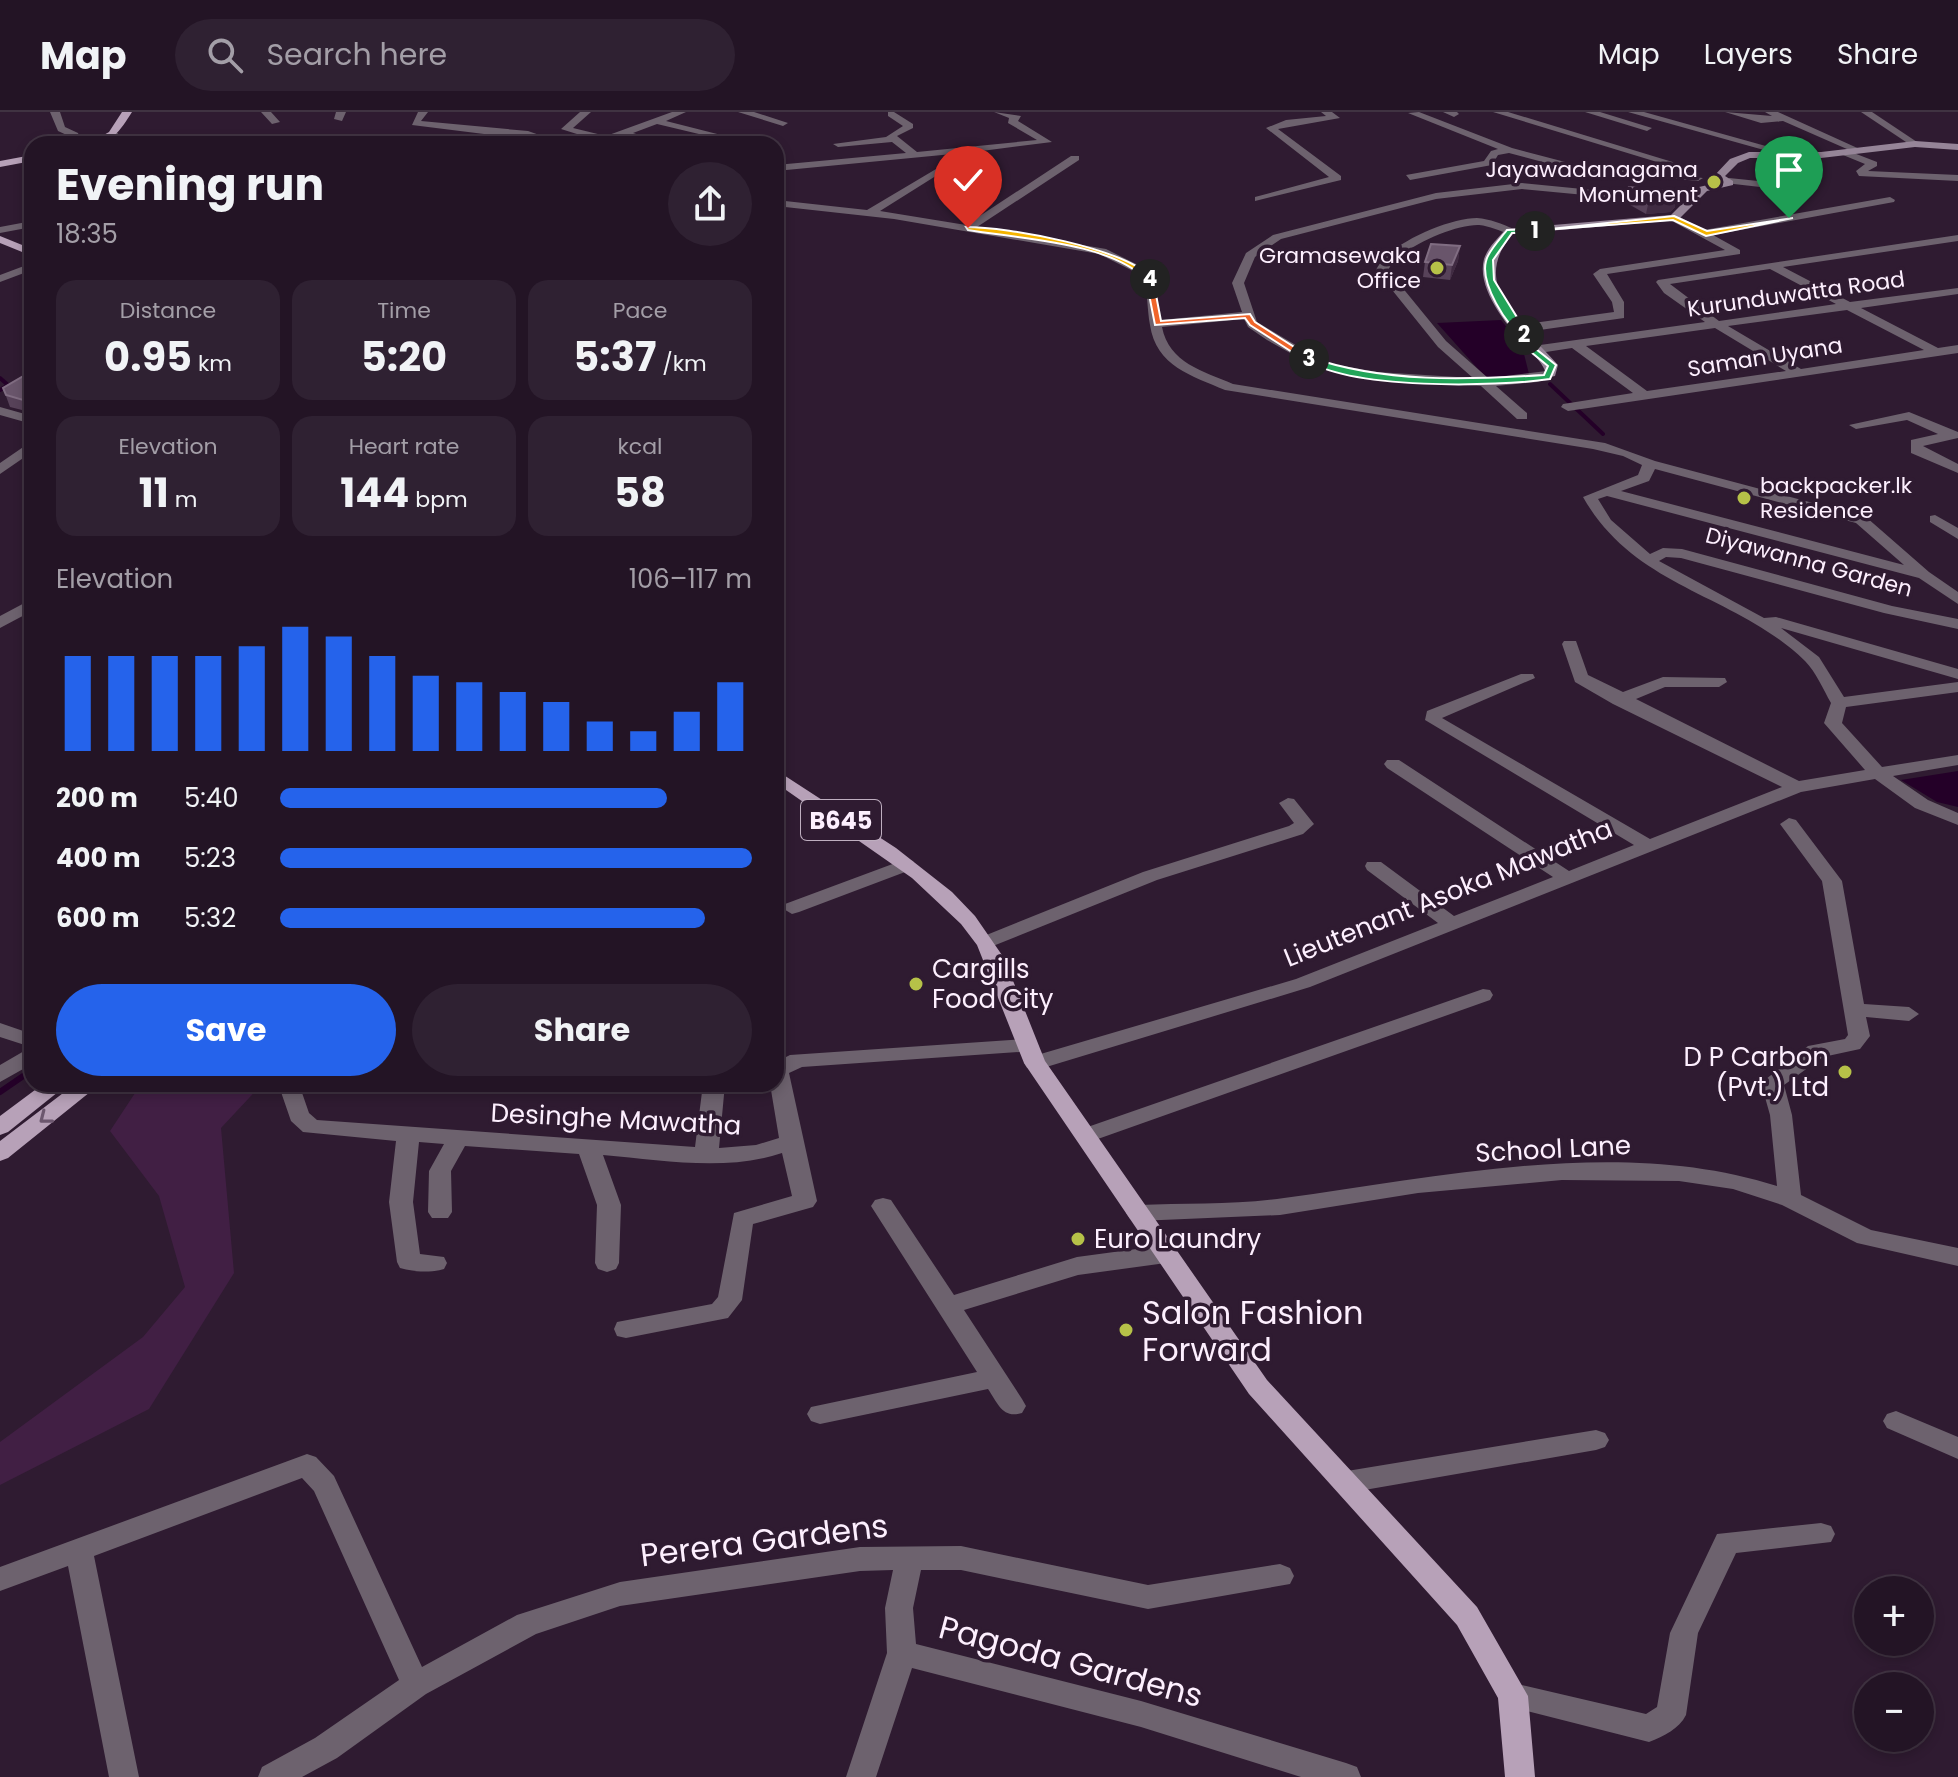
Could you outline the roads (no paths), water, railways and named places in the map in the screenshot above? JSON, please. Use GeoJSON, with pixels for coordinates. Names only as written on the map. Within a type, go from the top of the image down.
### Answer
{"type":"FeatureCollection","features":[{"type":"Feature","properties":{"kind":"main road"},"geometry":{"type":"LineString","coordinates":[[109,136],[127,112]]}},
{"type":"Feature","properties":{"kind":"main road"},"geometry":{"type":"LineString","coordinates":[[0,164],[24,160]]}},
{"type":"Feature","properties":{"kind":"main road"},"geometry":{"type":"LineString","coordinates":[[0,239],[24,250]]}},
{"type":"Feature","properties":{"kind":"main road","name":"B645"},"geometry":{"type":"LineString","coordinates":[[784,781],[906,865],[946,898],[986,942],[1009,990],[1030,1055],[1258,1387],[1467,1616],[1513,1696],[1520,1777]]}},
{"type":"Feature","properties":{"kind":"main road"},"geometry":{"type":"LineString","coordinates":[[0,1127],[46,1092]]}},
{"type":"Feature","properties":{"kind":"main road"},"geometry":{"type":"LineString","coordinates":[[0,1153],[79,1092]]}},
{"type":"Feature","properties":{"kind":"street"},"geometry":{"type":"LineString","coordinates":[[55,112],[61,129],[75,136]]}},
{"type":"Feature","properties":{"kind":"street"},"geometry":{"type":"LineString","coordinates":[[266,112],[275,122]]}},
{"type":"Feature","properties":{"kind":"street"},"geometry":{"type":"LineString","coordinates":[[423,112],[415,123],[534,136]]}},
{"type":"Feature","properties":{"kind":"street"},"geometry":{"type":"LineString","coordinates":[[586,112],[566,129],[593,136]]}},
{"type":"Feature","properties":{"kind":"street"},"geometry":{"type":"LineString","coordinates":[[614,136],[681,112]]}},
{"type":"Feature","properties":{"kind":"street"},"geometry":{"type":"LineString","coordinates":[[743,112],[783,123]]}},
{"type":"Feature","properties":{"kind":"street"},"geometry":{"type":"LineString","coordinates":[[784,167],[1047,142],[1011,121],[1018,118],[999,112]]}},
{"type":"Feature","properties":{"kind":"street"},"geometry":{"type":"LineString","coordinates":[[1259,199],[1337,178],[1271,128],[1286,123],[1335,118],[1326,112]]}},
{"type":"Feature","properties":{"kind":"street"},"geometry":{"type":"LineString","coordinates":[[1498,112],[1720,177],[1787,187]]}},
{"type":"Feature","properties":{"kind":"street"},"geometry":{"type":"LineString","coordinates":[[1590,112],[1679,137]]}},
{"type":"Feature","properties":{"kind":"street"},"geometry":{"type":"LineString","coordinates":[[1633,112],[1793,155]]}},
{"type":"Feature","properties":{"kind":"street"},"geometry":{"type":"LineString","coordinates":[[1730,112],[1761,120],[1801,115],[1799,112]]}},
{"type":"Feature","properties":{"kind":"street"},"geometry":{"type":"LineString","coordinates":[[1770,112],[1859,151]]}},
{"type":"Feature","properties":{"kind":"street"},"geometry":{"type":"LineString","coordinates":[[1866,112],[1915,144]]}},
{"type":"Feature","properties":{"kind":"street"},"geometry":{"type":"LineString","coordinates":[[1413,113],[1509,150],[1577,167],[1698,178],[1720,177]]}},
{"type":"Feature","properties":{"kind":"street"},"geometry":{"type":"LineString","coordinates":[[891,114],[910,126],[890,136],[892,139]]}},
{"type":"Feature","properties":{"kind":"street"},"geometry":{"type":"LineString","coordinates":[[656,121],[720,136]]}},
{"type":"Feature","properties":{"kind":"street"},"geometry":{"type":"LineString","coordinates":[[622,133],[633,136]]}},
{"type":"Feature","properties":{"kind":"street"},"geometry":{"type":"LineString","coordinates":[[838,144],[892,139],[914,154]]}},
{"type":"Feature","properties":{"kind":"street"},"geometry":{"type":"LineString","coordinates":[[1694,141],[1749,155],[1846,153],[1915,144],[1958,147]]}},
{"type":"Feature","properties":{"kind":"street"},"geometry":{"type":"LineString","coordinates":[[1410,177],[1488,163],[1494,153],[1509,150]]}},
{"type":"Feature","properties":{"kind":"street"},"geometry":{"type":"LineString","coordinates":[[869,213],[970,153]]}},
{"type":"Feature","properties":{"kind":"street"},"geometry":{"type":"LineString","coordinates":[[1846,153],[1873,164],[1861,171],[1863,174],[1958,178]]}},
{"type":"Feature","properties":{"kind":"street"},"geometry":{"type":"LineString","coordinates":[[1698,178],[1698,184],[1720,186],[1720,177],[1734,161],[1749,155]]}},
{"type":"Feature","properties":{"kind":"street"},"geometry":{"type":"LineString","coordinates":[[968,228],[1075,158]]}},
{"type":"Feature","properties":{"kind":"street"},"geometry":{"type":"LineString","coordinates":[[1510,231],[1494,251],[1488,270],[1497,297],[1533,350],[1552,365],[1551,373],[1540,380],[1376,377],[1331,369],[1275,340],[1252,324],[1238,283],[1250,255],[1277,237],[1436,196],[1503,186],[1574,189],[1691,202]]}},
{"type":"Feature","properties":{"kind":"street"},"geometry":{"type":"LineString","coordinates":[[1674,218],[1707,187]]}},
{"type":"Feature","properties":{"kind":"street"},"geometry":{"type":"LineString","coordinates":[[1706,233],[1890,200]]}},
{"type":"Feature","properties":{"kind":"street"},"geometry":{"type":"LineString","coordinates":[[784,204],[894,216],[1102,251],[1148,274],[1155,292],[1160,343],[1169,356],[1230,387],[1557,441],[1610,446],[1650,464],[1861,520],[1924,575],[1958,599]]}},
{"type":"Feature","properties":{"kind":"street"},"geometry":{"type":"LineString","coordinates":[[1519,329],[1620,315],[1618,302],[1599,274],[1604,271],[1736,252],[1674,218],[1510,231],[1475,223],[1438,229],[1395,256],[1382,270],[1442,344],[1522,416]]}},
{"type":"Feature","properties":{"kind":"street"},"geometry":{"type":"LineString","coordinates":[[0,230],[24,226]]}},
{"type":"Feature","properties":{"kind":"street"},"geometry":{"type":"LineString","coordinates":[[1799,373],[1667,292],[1662,282],[1954,241]]}},
{"type":"Feature","properties":{"kind":"street"},"geometry":{"type":"LineString","coordinates":[[1774,267],[1936,352]]}},
{"type":"Feature","properties":{"kind":"street"},"geometry":{"type":"LineString","coordinates":[[0,279],[24,269]]}},
{"type":"Feature","properties":{"kind":"street","name":"Kurunduwatta Road"},"geometry":{"type":"LineString","coordinates":[[1533,350],[1958,291]]}},
{"type":"Feature","properties":{"kind":"street"},"geometry":{"type":"LineString","coordinates":[[1157,324],[1247,315]]}},
{"type":"Feature","properties":{"kind":"street"},"geometry":{"type":"LineString","coordinates":[[1576,345],[1645,396]]}},
{"type":"Feature","properties":{"kind":"street","name":"Saman Uyana"},"geometry":{"type":"LineString","coordinates":[[1573,406],[1958,349]]}},
{"type":"Feature","properties":{"kind":"street"},"geometry":{"type":"LineString","coordinates":[[0,411],[24,418]]}},
{"type":"Feature","properties":{"kind":"street"},"geometry":{"type":"LineString","coordinates":[[1856,425],[1909,416],[1955,435]]}},
{"type":"Feature","properties":{"kind":"street"},"geometry":{"type":"LineString","coordinates":[[1955,435],[1916,443],[1916,450],[1958,469]]}},
{"type":"Feature","properties":{"kind":"street"},"geometry":{"type":"LineString","coordinates":[[0,448],[24,449]]}},
{"type":"Feature","properties":{"kind":"street"},"geometry":{"type":"LineString","coordinates":[[0,470],[24,452]]}},
{"type":"Feature","properties":{"kind":"street"},"geometry":{"type":"LineString","coordinates":[[1650,464],[1644,478],[1590,497],[1597,516],[1650,560],[1693,588],[1755,620],[1812,658],[1839,703],[1833,723],[1846,742],[1906,795],[1958,819]]}},
{"type":"Feature","properties":{"kind":"street"},"geometry":{"type":"LineString","coordinates":[[1605,491],[1924,575]]}},
{"type":"Feature","properties":{"kind":"street"},"geometry":{"type":"LineString","coordinates":[[1935,519],[1958,535]]}},
{"type":"Feature","properties":{"kind":"street","name":"Diyawanna Garden"},"geometry":{"type":"LineString","coordinates":[[1650,560],[1663,552],[1682,554],[1890,610],[1958,624]]}},
{"type":"Feature","properties":{"kind":"street"},"geometry":{"type":"LineString","coordinates":[[0,623],[24,609]]}},
{"type":"Feature","properties":{"kind":"street"},"geometry":{"type":"LineString","coordinates":[[1755,620],[1768,620],[1958,674]]}},
{"type":"Feature","properties":{"kind":"street"},"geometry":{"type":"LineString","coordinates":[[1570,644],[1581,678],[1619,700],[1797,787]]}},
{"type":"Feature","properties":{"kind":"street"},"geometry":{"type":"LineString","coordinates":[[1527,678],[1433,715],[1434,720],[1648,845]]}},
{"type":"Feature","properties":{"kind":"street"},"geometry":{"type":"LineString","coordinates":[[1619,700],[1663,682],[1719,682]]}},
{"type":"Feature","properties":{"kind":"street"},"geometry":{"type":"LineString","coordinates":[[1839,703],[1958,687]]}},
{"type":"Feature","properties":{"kind":"street"},"geometry":{"type":"LineString","coordinates":[[1879,773],[1958,760]]}},
{"type":"Feature","properties":{"kind":"street"},"geometry":{"type":"LineString","coordinates":[[1393,764],[1567,878]]}},
{"type":"Feature","properties":{"kind":"street","name":"Lieutenant Asoka Mawatha"},"geometry":{"type":"LineString","coordinates":[[1030,1055],[1303,983],[1797,787],[1879,773]]}},
{"type":"Feature","properties":{"kind":"street"},"geometry":{"type":"LineString","coordinates":[[986,942],[1150,876],[1296,830],[1305,824],[1288,803]]}},
{"type":"Feature","properties":{"kind":"street"},"geometry":{"type":"LineString","coordinates":[[1789,824],[1832,881],[1859,1036],[1852,1044],[1816,1051],[1772,1083],[1781,1115],[1790,1199]]}},
{"type":"Feature","properties":{"kind":"street"},"geometry":{"type":"LineString","coordinates":[[792,908],[906,865]]}},
{"type":"Feature","properties":{"kind":"street"},"geometry":{"type":"LineString","coordinates":[[1374,866],[1452,924]]}},
{"type":"Feature","properties":{"kind":"street"},"geometry":{"type":"LineString","coordinates":[[1087,1135],[1483,995]]}},
{"type":"Feature","properties":{"kind":"street"},"geometry":{"type":"LineString","coordinates":[[1856,1010],[1909,1014]]}},
{"type":"Feature","properties":{"kind":"street"},"geometry":{"type":"LineString","coordinates":[[0,1030],[24,1038]]}},
{"type":"Feature","properties":{"kind":"street"},"geometry":{"type":"LineString","coordinates":[[784,1067],[798,1060],[1030,1055]]}},
{"type":"Feature","properties":{"kind":"street"},"geometry":{"type":"LineString","coordinates":[[0,1075],[24,1059]]}},
{"type":"Feature","properties":{"kind":"street","name":"Desinghe Mawatha"},"geometry":{"type":"LineString","coordinates":[[292,1092],[299,1116],[311,1127],[705,1156],[758,1153],[791,1142]]}},
{"type":"Feature","properties":{"kind":"street"},"geometry":{"type":"LineString","coordinates":[[705,1156],[713,1092]]}},
{"type":"Feature","properties":{"kind":"street"},"geometry":{"type":"LineString","coordinates":[[626,1329],[719,1312],[730,1300],[742,1219],[805,1201],[782,1092]]}},
{"type":"Feature","properties":{"kind":"street"},"geometry":{"type":"LineString","coordinates":[[408,1136],[401,1202],[409,1262],[435,1263]]}},
{"type":"Feature","properties":{"kind":"street"},"geometry":{"type":"LineString","coordinates":[[440,1212],[440,1171],[457,1140]]}},
{"type":"Feature","properties":{"kind":"street"},"geometry":{"type":"LineString","coordinates":[[588,1146],[609,1205],[607,1263]]}},
{"type":"Feature","properties":{"kind":"street","name":"School Lane"},"geometry":{"type":"LineString","coordinates":[[1138,1213],[1280,1207],[1418,1185],[1562,1172],[1679,1173],[1735,1181],[1790,1199],[1865,1237],[1958,1257]]}},
{"type":"Feature","properties":{"kind":"street"},"geometry":{"type":"LineString","coordinates":[[883,1206],[1013,1406]]}},
{"type":"Feature","properties":{"kind":"street"},"geometry":{"type":"LineString","coordinates":[[948,1306],[1077,1266],[1166,1254]]}},
{"type":"Feature","properties":{"kind":"street"},"geometry":{"type":"LineString","coordinates":[[820,1414],[994,1378]]}},
{"type":"Feature","properties":{"kind":"street"},"geometry":{"type":"LineString","coordinates":[[1896,1421],[1958,1448]]}},
{"type":"Feature","properties":{"kind":"street"},"geometry":{"type":"LineString","coordinates":[[1347,1482],[1596,1440]]}},
{"type":"Feature","properties":{"kind":"street"},"geometry":{"type":"LineString","coordinates":[[0,1579],[307,1465],[324,1484],[416,1685]]}},
{"type":"Feature","properties":{"kind":"street"},"geometry":{"type":"LineString","coordinates":[[1513,1696],[1649,1728],[1671,1715],[1684,1633],[1727,1542],[1821,1534]]}},
{"type":"Feature","properties":{"kind":"street"},"geometry":{"type":"LineString","coordinates":[[79,1550],[124,1777]]}},
{"type":"Feature","properties":{"kind":"street"},"geometry":{"type":"LineString","coordinates":[[902,1653],[899,1608],[909,1558]]}},
{"type":"Feature","properties":{"kind":"street","name":"Perera Gardens"},"geometry":{"type":"LineString","coordinates":[[273,1777],[326,1748],[416,1685],[527,1624],[620,1594],[860,1559],[961,1558],[1148,1597],[1280,1576]]}},
{"type":"Feature","properties":{"kind":"street","name":"Pagoda Gardens"},"geometry":{"type":"LineString","coordinates":[[861,1777],[902,1653],[1141,1714],[1346,1777]]}},
{"type":"Feature","properties":{"kind":"waterway"},"geometry":{"type":"LineString","coordinates":[[0,378],[8,385],[0,390]]}},
{"type":"Feature","properties":{"kind":"waterway"},"geometry":{"type":"LineString","coordinates":[[1550,384],[1603,434]]}},
{"type":"Feature","properties":{"kind":"waterway"},"geometry":{"type":"LineString","coordinates":[[0,1092],[24,1076]]}},
{"type":"Feature","properties":{"kind":"place","name":"Jayawadanagama Monument"},"geometry":{"type":"Point","coordinates":[1714,182]}},
{"type":"Feature","properties":{"kind":"place","name":"Gramasewaka Office"},"geometry":{"type":"Point","coordinates":[1437,268]}},
{"type":"Feature","properties":{"kind":"place","name":"backpacker.lk Residence"},"geometry":{"type":"Point","coordinates":[1744,498]}},
{"type":"Feature","properties":{"kind":"place","name":"Cargills Food City"},"geometry":{"type":"Point","coordinates":[916,984]}},
{"type":"Feature","properties":{"kind":"place","name":"D P Carbon (Pvt.) Ltd"},"geometry":{"type":"Point","coordinates":[1845,1072]}},
{"type":"Feature","properties":{"kind":"place","name":"Euro Laundry"},"geometry":{"type":"Point","coordinates":[1078,1239]}},
{"type":"Feature","properties":{"kind":"place","name":"Salon Fashion Forward"},"geometry":{"type":"Point","coordinates":[1126,1330]}}]}
